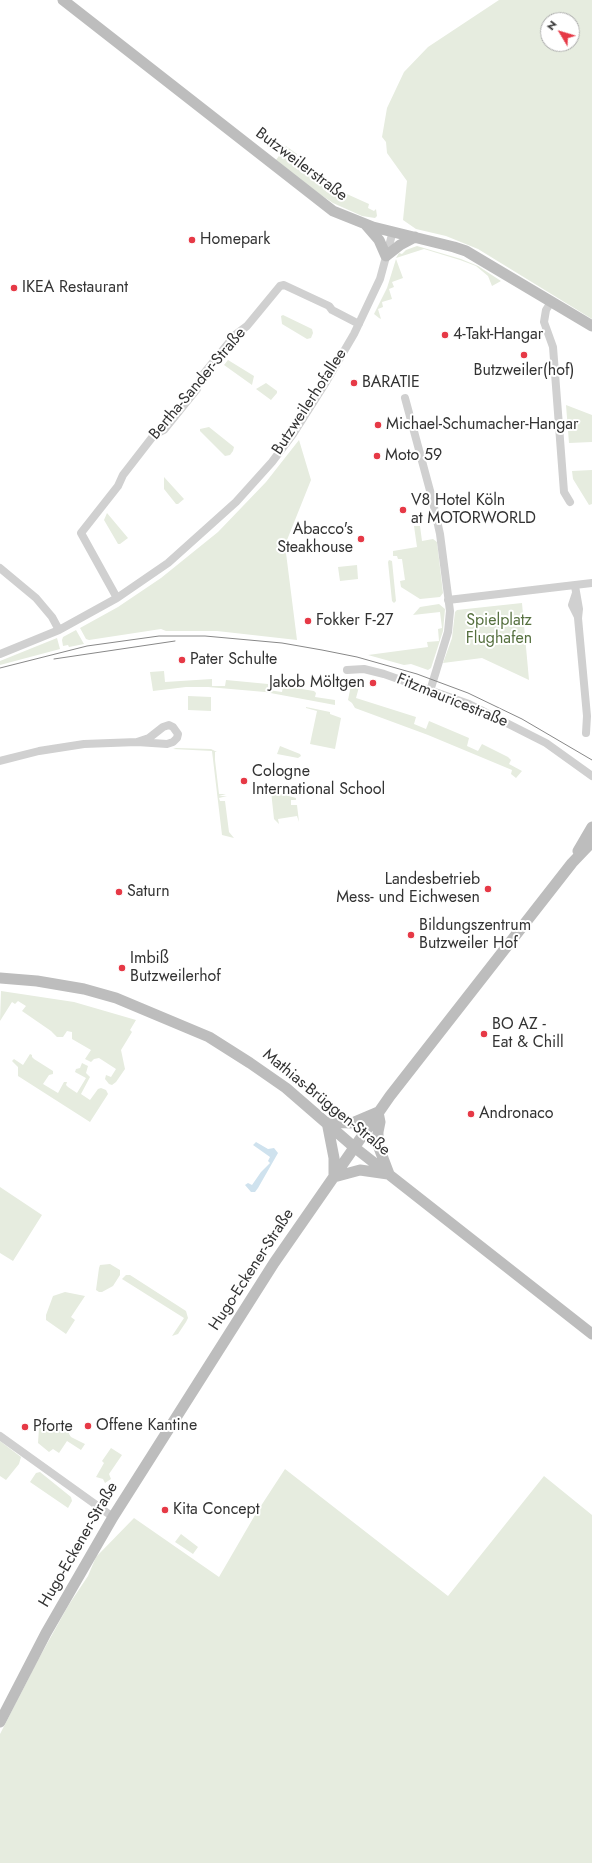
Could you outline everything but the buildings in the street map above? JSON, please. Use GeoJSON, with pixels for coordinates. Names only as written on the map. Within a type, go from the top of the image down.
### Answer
{"type":"FeatureCollection","features":[{"type":"Feature","properties":{"kind":"street","name":"Butzweilerstraße"},"geometry":{"type":"LineString","coordinates":[[62,0],[333,212],[366,225],[454,247],[466,252],[592,326]]}},
{"type":"Feature","properties":{"kind":"street"},"geometry":{"type":"LineString","coordinates":[[366,225],[379,240],[386,256],[400,245],[414,237]]}},
{"type":"Feature","properties":{"kind":"street","name":"Butzweilerhofallee"},"geometry":{"type":"LineString","coordinates":[[0,654],[59,630],[117,598],[168,563],[236,502],[267,467],[293,434],[319,395],[359,324],[380,279],[393,231]]}},
{"type":"Feature","properties":{"kind":"street","name":"Bertha-Sander-Straße"},"geometry":{"type":"LineString","coordinates":[[117,598],[82,533],[118,486],[123,475],[154,435],[164,430],[197,389],[201,377],[235,335],[247,326],[280,286],[284,285],[329,306],[332,310],[359,324]]}},
{"type":"Feature","properties":{"kind":"street"},"geometry":{"type":"LineString","coordinates":[[551,302],[546,310],[544,322],[553,347],[564,492],[570,502]]}},
{"type":"Feature","properties":{"kind":"street"},"geometry":{"type":"LineString","coordinates":[[405,398],[432,498],[440,534],[450,611],[448,632],[430,691]]}},
{"type":"Feature","properties":{"kind":"street"},"geometry":{"type":"LineString","coordinates":[[0,568],[36,598],[52,617],[59,630]]}},
{"type":"Feature","properties":{"kind":"street"},"geometry":{"type":"LineString","coordinates":[[448,600],[575,589],[592,583]]}},
{"type":"Feature","properties":{"kind":"street"},"geometry":{"type":"LineString","coordinates":[[575,589],[572,605],[578,618],[587,716],[586,733]]}},
{"type":"Feature","properties":{"kind":"street","name":"Fitzmauricestraße"},"geometry":{"type":"LineString","coordinates":[[347,670],[364,669],[469,704],[520,729],[565,755],[592,776]]}},
{"type":"Feature","properties":{"kind":"street"},"geometry":{"type":"LineString","coordinates":[[0,761],[68,746],[137,742]]}},
{"type":"Feature","properties":{"kind":"street","name":"Hugo-Eckener-Straße"},"geometry":{"type":"LineString","coordinates":[[572,862],[592,827]]}},
{"type":"Feature","properties":{"kind":"street","name":"Hugo-Eckener-Straße"},"geometry":{"type":"LineString","coordinates":[[0,1722],[46,1633],[113,1517],[260,1284],[378,1112],[572,862],[592,842]]}},
{"type":"Feature","properties":{"kind":"street","name":"Mathias-Brüggen-Straße"},"geometry":{"type":"LineString","coordinates":[[0,978],[37,981],[84,989],[120,999],[209,1037],[286,1088],[388,1174],[592,1334]]}},
{"type":"Feature","properties":{"kind":"street"},"geometry":{"type":"LineString","coordinates":[[378,1112],[380,1122],[378,1144],[388,1174],[360,1170],[334,1177],[334,1158],[327,1122],[352,1123],[378,1112]]}},
{"type":"Feature","properties":{"kind":"street"},"geometry":{"type":"LineString","coordinates":[[0,1436],[113,1517]]}},
{"type":"Feature","properties":{"kind":"green space"},"geometry":{"type":"Polygon","coordinates":[[[499,0],[592,0],[592,319],[478,249],[446,236],[416,229],[403,220],[407,181],[387,153],[386,142],[382,137],[387,108],[404,72],[428,47],[499,0]]]}},
{"type":"Feature","properties":{"kind":"green space"},"geometry":{"type":"Polygon","coordinates":[[[286,146],[297,154],[295,161],[318,181],[369,204],[368,208],[374,211],[376,209],[377,216],[375,218],[362,216],[333,203],[321,195],[276,160],[286,146]]]}},
{"type":"Feature","properties":{"kind":"green space"},"geometry":{"type":"Polygon","coordinates":[[[417,246],[461,259],[478,266],[501,281],[492,286],[488,276],[476,266],[424,249],[396,258],[399,253],[402,254],[406,250],[417,246]]]}},
{"type":"Feature","properties":{"kind":"green space"},"geometry":{"type":"Polygon","coordinates":[[[396,259],[403,278],[392,282],[394,287],[389,289],[392,299],[382,302],[383,307],[378,309],[381,319],[374,314],[387,288],[396,259]]]}},
{"type":"Feature","properties":{"kind":"green space"},"geometry":{"type":"Polygon","coordinates":[[[283,315],[312,329],[313,333],[311,338],[307,339],[282,324],[281,316],[283,315]]]}},
{"type":"Feature","properties":{"kind":"green space"},"geometry":{"type":"Polygon","coordinates":[[[228,360],[254,376],[252,385],[224,365],[228,360]]]}},
{"type":"Feature","properties":{"kind":"green space"},"geometry":{"type":"Polygon","coordinates":[[[266,383],[277,391],[271,400],[256,389],[266,383]]]}},
{"type":"Feature","properties":{"kind":"green space"},"geometry":{"type":"Polygon","coordinates":[[[566,405],[592,415],[592,442],[569,443],[566,405]]]}},
{"type":"Feature","properties":{"kind":"green space"},"geometry":{"type":"Polygon","coordinates":[[[209,427],[234,447],[230,455],[225,456],[200,431],[200,429],[209,427]]]}},
{"type":"Feature","properties":{"kind":"green space"},"geometry":{"type":"Polygon","coordinates":[[[299,440],[311,480],[285,545],[297,640],[217,631],[166,631],[161,629],[89,640],[86,639],[80,628],[118,607],[161,578],[218,532],[266,482],[299,440]]]}},
{"type":"Feature","properties":{"kind":"green space"},"geometry":{"type":"Polygon","coordinates":[[[592,470],[592,504],[589,505],[573,479],[572,471],[592,470]]]}},
{"type":"Feature","properties":{"kind":"green space"},"geometry":{"type":"Polygon","coordinates":[[[164,477],[184,499],[178,504],[176,504],[164,489],[164,477]]]}},
{"type":"Feature","properties":{"kind":"green space"},"geometry":{"type":"Polygon","coordinates":[[[107,513],[128,538],[120,544],[118,544],[104,520],[107,513]]]}},
{"type":"Feature","properties":{"kind":"green space"},"geometry":{"type":"Polygon","coordinates":[[[414,526],[420,526],[422,541],[433,539],[437,542],[443,593],[440,597],[420,599],[401,587],[400,581],[405,580],[402,559],[398,559],[397,556],[393,556],[393,551],[417,547],[414,526]]]}},
{"type":"Feature","properties":{"kind":"green space"},"geometry":{"type":"Polygon","coordinates":[[[389,560],[392,561],[396,601],[394,603],[392,601],[389,560]]]}},
{"type":"Feature","properties":{"kind":"green space"},"geometry":{"type":"Polygon","coordinates":[[[357,565],[358,579],[340,581],[338,567],[357,565]]]}},
{"type":"Feature","properties":{"kind":"green space","name":"Spielplatz Flughafen"},"geometry":{"type":"Polygon","coordinates":[[[522,603],[529,680],[482,658],[443,663],[452,638],[455,612],[457,610],[522,603]]]}},
{"type":"Feature","properties":{"kind":"green space"},"geometry":{"type":"Polygon","coordinates":[[[439,604],[445,609],[443,631],[431,668],[428,670],[411,664],[404,665],[368,655],[428,647],[427,642],[439,641],[438,629],[442,628],[440,612],[413,615],[420,607],[439,604]]]}},
{"type":"Feature","properties":{"kind":"green space"},"geometry":{"type":"Polygon","coordinates":[[[76,630],[84,644],[69,647],[68,645],[63,646],[63,637],[76,630]]]}},
{"type":"Feature","properties":{"kind":"green space"},"geometry":{"type":"Polygon","coordinates":[[[57,638],[60,649],[0,665],[0,661],[57,638]]]}},
{"type":"Feature","properties":{"kind":"green space"},"geometry":{"type":"Polygon","coordinates":[[[164,671],[165,682],[212,679],[212,686],[225,686],[226,680],[268,684],[268,690],[282,692],[283,686],[314,691],[316,693],[315,697],[335,700],[335,705],[265,692],[208,687],[186,687],[153,691],[150,672],[164,671]]]}},
{"type":"Feature","properties":{"kind":"green space"},"geometry":{"type":"Polygon","coordinates":[[[351,685],[359,687],[356,698],[416,717],[414,724],[426,729],[429,721],[469,738],[467,746],[478,751],[482,744],[508,757],[511,760],[509,764],[522,771],[516,778],[511,774],[512,770],[428,735],[355,708],[348,700],[351,685]]]}},
{"type":"Feature","properties":{"kind":"green space"},"geometry":{"type":"Polygon","coordinates":[[[188,696],[211,697],[211,711],[188,710],[188,696]]]}},
{"type":"Feature","properties":{"kind":"green space"},"geometry":{"type":"Polygon","coordinates":[[[306,707],[330,712],[330,714],[341,718],[335,749],[310,744],[317,711],[306,707]]]}},
{"type":"Feature","properties":{"kind":"green space"},"geometry":{"type":"Polygon","coordinates":[[[280,746],[300,754],[301,756],[298,758],[277,754],[280,746]]]}},
{"type":"Feature","properties":{"kind":"green space"},"geometry":{"type":"Polygon","coordinates":[[[173,749],[211,749],[217,752],[215,752],[215,760],[219,794],[226,794],[219,796],[227,796],[219,798],[220,801],[225,801],[229,832],[234,838],[222,835],[212,751],[173,749]]]}},
{"type":"Feature","properties":{"kind":"green space"},"geometry":{"type":"Polygon","coordinates":[[[271,791],[296,798],[296,800],[291,800],[291,805],[297,805],[299,822],[297,816],[278,819],[279,824],[274,819],[271,791]]]}},
{"type":"Feature","properties":{"kind":"green space"},"geometry":{"type":"Polygon","coordinates":[[[1,991],[74,1002],[136,1020],[130,1030],[132,1032],[121,1050],[125,1069],[116,1082],[112,1085],[105,1079],[106,1075],[111,1077],[116,1069],[99,1058],[94,1059],[91,1062],[85,1059],[91,1050],[72,1039],[72,1032],[67,1031],[63,1037],[57,1037],[51,1031],[22,1011],[26,1006],[18,1001],[15,1004],[12,1002],[0,1021],[1,991]]]}},
{"type":"Feature","properties":{"kind":"green space"},"geometry":{"type":"Polygon","coordinates":[[[30,1054],[34,1059],[53,1071],[53,1074],[49,1075],[43,1084],[58,1093],[64,1082],[67,1082],[66,1085],[77,1093],[86,1078],[75,1072],[76,1069],[80,1068],[82,1063],[88,1066],[86,1073],[90,1077],[81,1094],[90,1100],[98,1089],[101,1088],[106,1090],[108,1094],[90,1122],[18,1076],[18,1067],[12,1061],[14,1059],[23,1065],[30,1054]]]}},
{"type":"Feature","properties":{"kind":"green space"},"geometry":{"type":"Polygon","coordinates":[[[0,1187],[42,1215],[13,1261],[0,1253],[0,1187]]]}},
{"type":"Feature","properties":{"kind":"green space"},"geometry":{"type":"Polygon","coordinates":[[[110,1264],[120,1270],[120,1275],[113,1286],[99,1292],[96,1290],[100,1265],[110,1264]]]}},
{"type":"Feature","properties":{"kind":"green space"},"geometry":{"type":"Polygon","coordinates":[[[126,1275],[130,1275],[186,1311],[188,1318],[178,1334],[172,1336],[184,1318],[122,1279],[126,1275]]]}},
{"type":"Feature","properties":{"kind":"green space"},"geometry":{"type":"Polygon","coordinates":[[[65,1292],[85,1296],[71,1317],[75,1320],[66,1334],[46,1320],[46,1315],[53,1296],[65,1292]]]}},
{"type":"Feature","properties":{"kind":"green space"},"geometry":{"type":"Polygon","coordinates":[[[39,1428],[69,1430],[71,1437],[85,1444],[81,1450],[67,1441],[59,1453],[53,1449],[49,1452],[38,1443],[39,1428]]]}},
{"type":"Feature","properties":{"kind":"green space"},"geometry":{"type":"Polygon","coordinates":[[[0,1441],[21,1457],[19,1464],[6,1480],[0,1476],[0,1441]]]}},
{"type":"Feature","properties":{"kind":"green space"},"geometry":{"type":"Polygon","coordinates":[[[111,1448],[122,1455],[109,1474],[111,1479],[105,1483],[103,1479],[96,1477],[104,1463],[102,1461],[111,1448]]]}},
{"type":"Feature","properties":{"kind":"green space"},"geometry":{"type":"Polygon","coordinates":[[[285,1469],[448,1596],[544,1476],[592,1515],[592,1863],[0,1863],[0,1734],[68,1606],[88,1576],[96,1557],[134,1518],[219,1577],[255,1515],[285,1469]]]}},
{"type":"Feature","properties":{"kind":"green space"},"geometry":{"type":"Polygon","coordinates":[[[40,1472],[71,1497],[72,1501],[68,1508],[30,1482],[36,1473],[40,1472]]]}},
{"type":"Feature","properties":{"kind":"green space"},"geometry":{"type":"Polygon","coordinates":[[[181,1534],[198,1547],[193,1554],[175,1542],[181,1534]]]}},
{"type":"Feature","properties":{"kind":"water"},"geometry":{"type":"Polygon","coordinates":[[[256,1142],[268,1149],[274,1148],[278,1153],[258,1188],[255,1192],[251,1192],[245,1185],[248,1183],[252,1185],[261,1172],[270,1163],[268,1161],[270,1157],[253,1145],[256,1142]]]}},
{"type":"Feature","properties":{"kind":"tram line"},"geometry":{"type":"LineString","coordinates":[[0,668],[87,646],[159,636],[205,636],[282,643],[357,657],[417,674],[468,693],[522,719],[592,760]]}},
{"type":"Feature","properties":{"kind":"tram line"},"geometry":{"type":"LineString","coordinates":[[54,659],[175,641]]}},
{"type":"Feature","properties":{"kind":"place","name":"Homepark"},"geometry":{"type":"Point","coordinates":[192,240]}},
{"type":"Feature","properties":{"kind":"place","name":"IKEA Restaurant"},"geometry":{"type":"Point","coordinates":[14,288]}},
{"type":"Feature","properties":{"kind":"place","name":"4-Takt-Hangar"},"geometry":{"type":"Point","coordinates":[445,335]}},
{"type":"Feature","properties":{"kind":"place","name":"Butzweiler(hof)"},"geometry":{"type":"Point","coordinates":[524,355]}},
{"type":"Feature","properties":{"kind":"place","name":"BARATIE"},"geometry":{"type":"Point","coordinates":[354,383]}},
{"type":"Feature","properties":{"kind":"place","name":"Michael-Schumacher-Hangar"},"geometry":{"type":"Point","coordinates":[378,425]}},
{"type":"Feature","properties":{"kind":"place","name":"Moto 59"},"geometry":{"type":"Point","coordinates":[377,456]}},
{"type":"Feature","properties":{"kind":"place","name":"V8 Hotel Köln at MOTORWORLD"},"geometry":{"type":"Point","coordinates":[403,510]}},
{"type":"Feature","properties":{"kind":"place","name":"Abacco's Steakhouse"},"geometry":{"type":"Point","coordinates":[361,539]}},
{"type":"Feature","properties":{"kind":"place","name":"Fokker F-27"},"geometry":{"type":"Point","coordinates":[308,621]}},
{"type":"Feature","properties":{"kind":"place","name":"Pater Schulte"},"geometry":{"type":"Point","coordinates":[182,660]}},
{"type":"Feature","properties":{"kind":"place","name":"Jakob Möltgen"},"geometry":{"type":"Point","coordinates":[373,683]}},
{"type":"Feature","properties":{"kind":"place","name":"Cologne International School"},"geometry":{"type":"Point","coordinates":[244,781]}},
{"type":"Feature","properties":{"kind":"place","name":"Landesbetrieb Mess- und Eichwesen"},"geometry":{"type":"Point","coordinates":[488,889]}},
{"type":"Feature","properties":{"kind":"place","name":"Saturn"},"geometry":{"type":"Point","coordinates":[119,892]}},
{"type":"Feature","properties":{"kind":"place","name":"Bildungszentrum Butzweiler Hof"},"geometry":{"type":"Point","coordinates":[411,935]}},
{"type":"Feature","properties":{"kind":"place","name":"Imbiß Butzweilerhof"},"geometry":{"type":"Point","coordinates":[122,968]}},
{"type":"Feature","properties":{"kind":"place","name":"BO AZ - Eat & Chill"},"geometry":{"type":"Point","coordinates":[484,1034]}},
{"type":"Feature","properties":{"kind":"place","name":"Andronaco"},"geometry":{"type":"Point","coordinates":[471,1114]}},
{"type":"Feature","properties":{"kind":"place","name":"Offene Kantine"},"geometry":{"type":"Point","coordinates":[88,1426]}},
{"type":"Feature","properties":{"kind":"place","name":"Pforte"},"geometry":{"type":"Point","coordinates":[25,1427]}},
{"type":"Feature","properties":{"kind":"place","name":"Kita Concept"},"geometry":{"type":"Point","coordinates":[165,1510]}}]}
